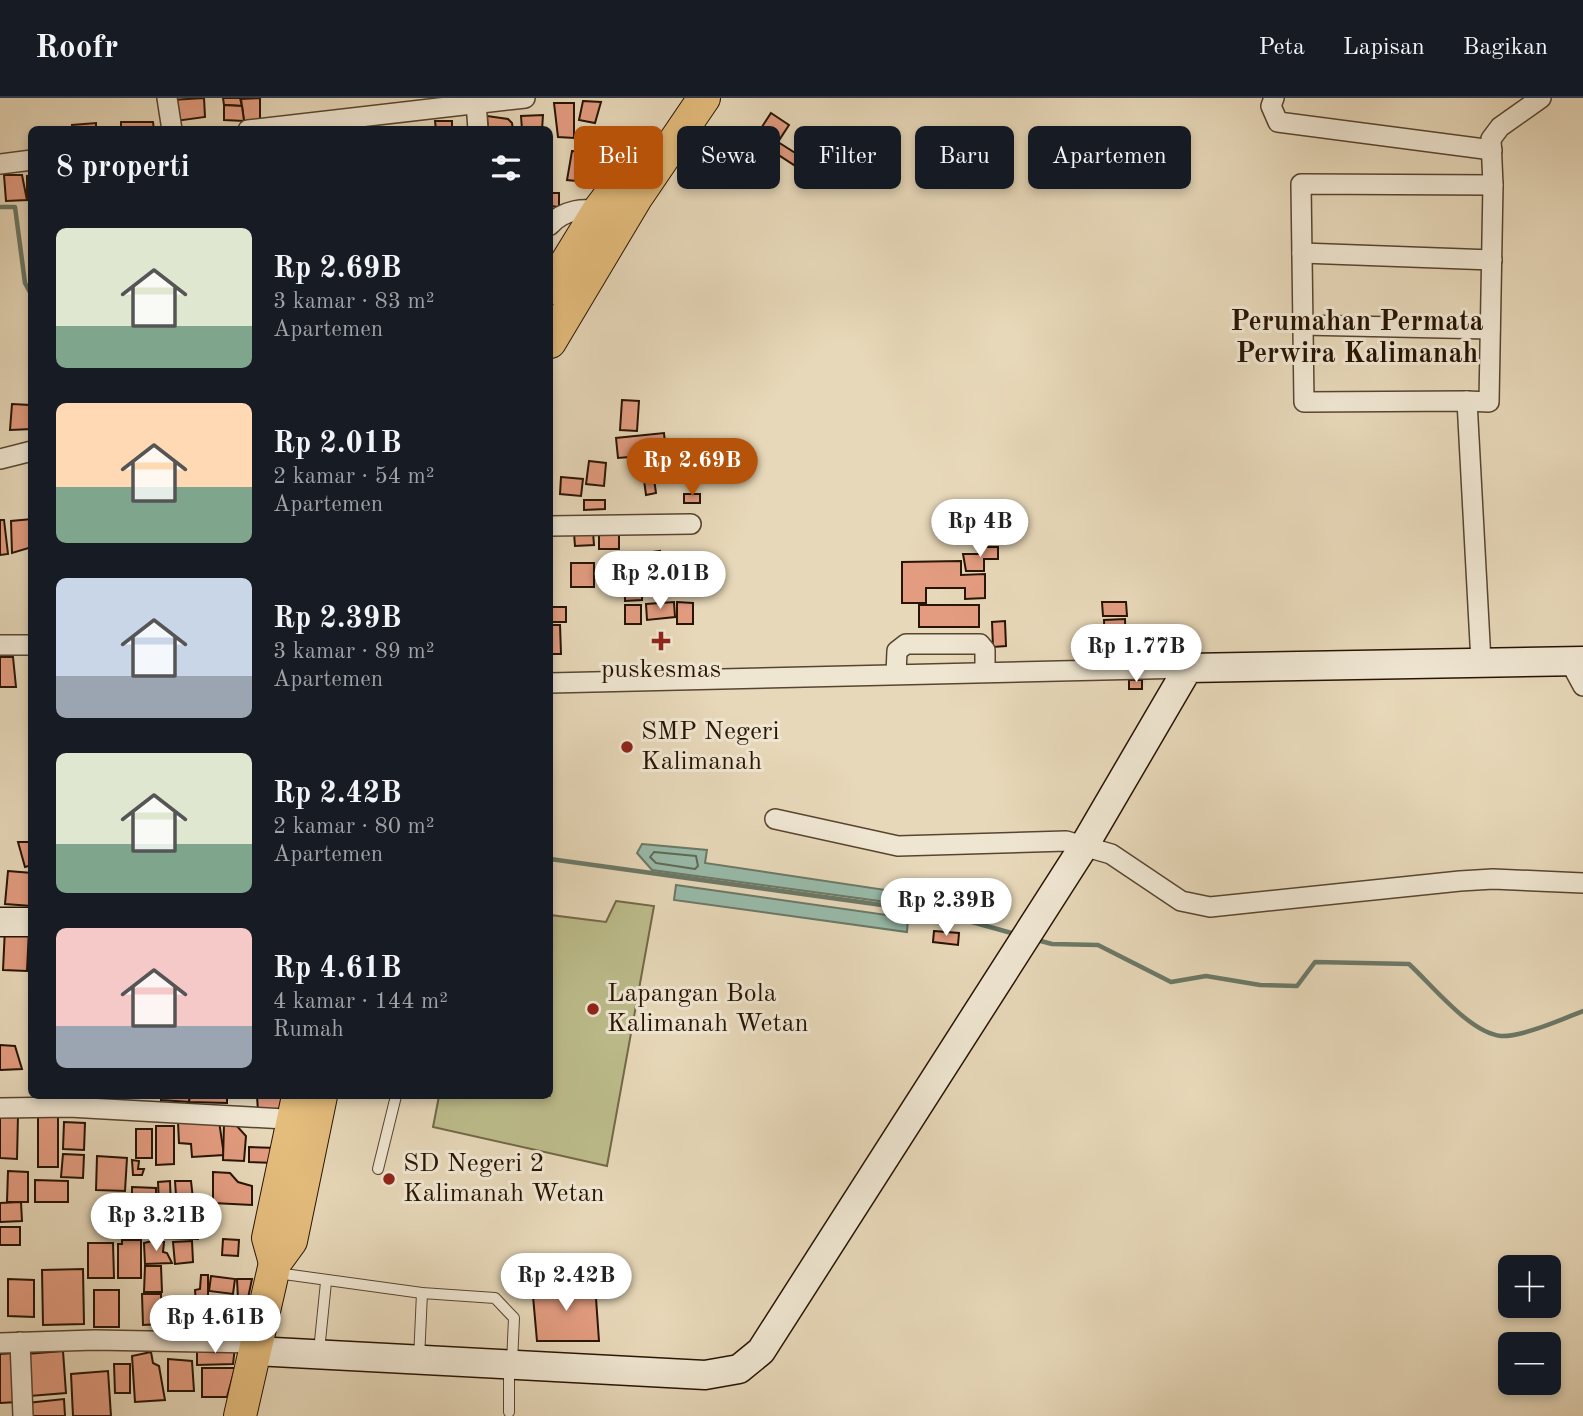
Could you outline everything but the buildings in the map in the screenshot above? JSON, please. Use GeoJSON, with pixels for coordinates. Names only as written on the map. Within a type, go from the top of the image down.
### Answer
{"type":"FeatureCollection","features":[{"type":"Feature","properties":{"kind":"main road"},"geometry":{"type":"LineString","coordinates":[[553,336],[609,218],[679,98]]}},
{"type":"Feature","properties":{"kind":"main road"},"geometry":{"type":"LineString","coordinates":[[553,285],[704,98]]}},
{"type":"Feature","properties":{"kind":"main road"},"geometry":{"type":"LineString","coordinates":[[240,1416],[274,1268],[268,1238],[307,1108]]}},
{"type":"Feature","properties":{"kind":"street"},"geometry":{"type":"LineString","coordinates":[[166,98],[171,126]]}},
{"type":"Feature","properties":{"kind":"street"},"geometry":{"type":"LineString","coordinates":[[282,126],[525,98]]}},
{"type":"Feature","properties":{"kind":"street"},"geometry":{"type":"LineString","coordinates":[[1274,98],[1271,106],[1278,122],[1492,150]]}},
{"type":"Feature","properties":{"kind":"street"},"geometry":{"type":"LineString","coordinates":[[1493,185],[1301,184],[1304,402],[1489,402],[1493,185],[1491,139],[1500,127],[1541,98]]}},
{"type":"Feature","properties":{"kind":"street"},"geometry":{"type":"LineString","coordinates":[[476,103],[478,126]]}},
{"type":"Feature","properties":{"kind":"street"},"geometry":{"type":"LineString","coordinates":[[2,164],[28,161]]}},
{"type":"Feature","properties":{"kind":"street"},"geometry":{"type":"LineString","coordinates":[[553,222],[563,213],[609,218]]}},
{"type":"Feature","properties":{"kind":"street"},"geometry":{"type":"LineString","coordinates":[[1302,253],[1492,260]]}},
{"type":"Feature","properties":{"kind":"street"},"geometry":{"type":"LineString","coordinates":[[1303,325],[1490,329]]}},
{"type":"Feature","properties":{"kind":"street"},"geometry":{"type":"LineString","coordinates":[[1467,401],[1481,662]]}},
{"type":"Feature","properties":{"kind":"street"},"geometry":{"type":"LineString","coordinates":[[0,458],[28,452]]}},
{"type":"Feature","properties":{"kind":"street"},"geometry":{"type":"LineString","coordinates":[[553,526],[691,524]]}},
{"type":"Feature","properties":{"kind":"street"},"geometry":{"type":"LineString","coordinates":[[896,674],[897,652],[906,644],[980,644],[985,650],[985,672]]}},
{"type":"Feature","properties":{"kind":"street"},"geometry":{"type":"LineString","coordinates":[[0,645],[28,645]]}},
{"type":"Feature","properties":{"kind":"street"},"geometry":{"type":"LineString","coordinates":[[553,682],[1576,661],[1583,686]]}},
{"type":"Feature","properties":{"kind":"street"},"geometry":{"type":"LineString","coordinates":[[23,1416],[10,1343],[95,1340],[256,1347],[319,1355],[705,1375],[739,1369],[761,1351],[1016,953],[1084,846],[1188,668]]}},
{"type":"Feature","properties":{"kind":"street"},"geometry":{"type":"LineString","coordinates":[[775,818],[898,846],[1066,841],[1111,854],[1181,901],[1210,907],[1471,881],[1583,883]]}},
{"type":"Feature","properties":{"kind":"street"},"geometry":{"type":"LineString","coordinates":[[0,922],[28,922]]}},
{"type":"Feature","properties":{"kind":"street"},"geometry":{"type":"LineString","coordinates":[[0,1108],[307,1108]]}},
{"type":"Feature","properties":{"kind":"lane"},"geometry":{"type":"LineString","coordinates":[[379,1169],[395,1099]]}},
{"type":"Feature","properties":{"kind":"lane"},"geometry":{"type":"LineString","coordinates":[[274,1268],[326,1282],[495,1298],[514,1318],[509,1412]]}},
{"type":"Feature","properties":{"kind":"lane"},"geometry":{"type":"LineString","coordinates":[[319,1355],[326,1282]]}},
{"type":"Feature","properties":{"kind":"lane"},"geometry":{"type":"LineString","coordinates":[[419,1359],[422,1293]]}},
{"type":"Feature","properties":{"kind":"shaded area","name":"Lapangan Bola Kalimanah Wetan"},"geometry":{"type":"Polygon","coordinates":[[[616,901],[654,906],[607,1166],[433,1127],[438,1099],[553,1099],[553,915],[606,922],[616,901]]]}},
{"type":"Feature","properties":{"kind":"water"},"geometry":{"type":"Polygon","coordinates":[[[642,844],[707,850],[705,863],[939,898],[938,909],[652,870],[637,853],[642,844]]]}},
{"type":"Feature","properties":{"kind":"water"},"geometry":{"type":"Polygon","coordinates":[[[676,885],[908,918],[907,932],[674,900],[676,885]]]}},
{"type":"Feature","properties":{"kind":"waterway"},"geometry":{"type":"LineString","coordinates":[[0,207],[15,207],[28,289]]}},
{"type":"Feature","properties":{"kind":"waterway"},"geometry":{"type":"LineString","coordinates":[[553,859],[940,913],[1015,934]]}},
{"type":"Feature","properties":{"kind":"waterway"},"geometry":{"type":"LineString","coordinates":[[1037,940],[1052,944],[1098,945],[1171,982],[1206,976],[1260,985],[1297,986],[1315,962],[1409,964],[1464,1017],[1489,1033],[1501,1036],[1531,1031],[1583,1011]]}},
{"type":"Feature","properties":{"kind":"place","name":"puskesmas"},"geometry":{"type":"Point","coordinates":[661,641]}},
{"type":"Feature","properties":{"kind":"place","name":"SMP Negeri Kalimanah"},"geometry":{"type":"Point","coordinates":[627,747]}},
{"type":"Feature","properties":{"kind":"place","name":"Lapangan Bola Kalimanah Wetan"},"geometry":{"type":"Point","coordinates":[593,1009]}},
{"type":"Feature","properties":{"kind":"place","name":"SD Negeri 2 Kalimanah Wetan"},"geometry":{"type":"Point","coordinates":[389,1179]}},
{"type":"Feature","properties":{"kind":"district","name":"Perumahan Permata Perwira Kalimanah"},"geometry":{"type":"Point","coordinates":[1357,339]}}]}
